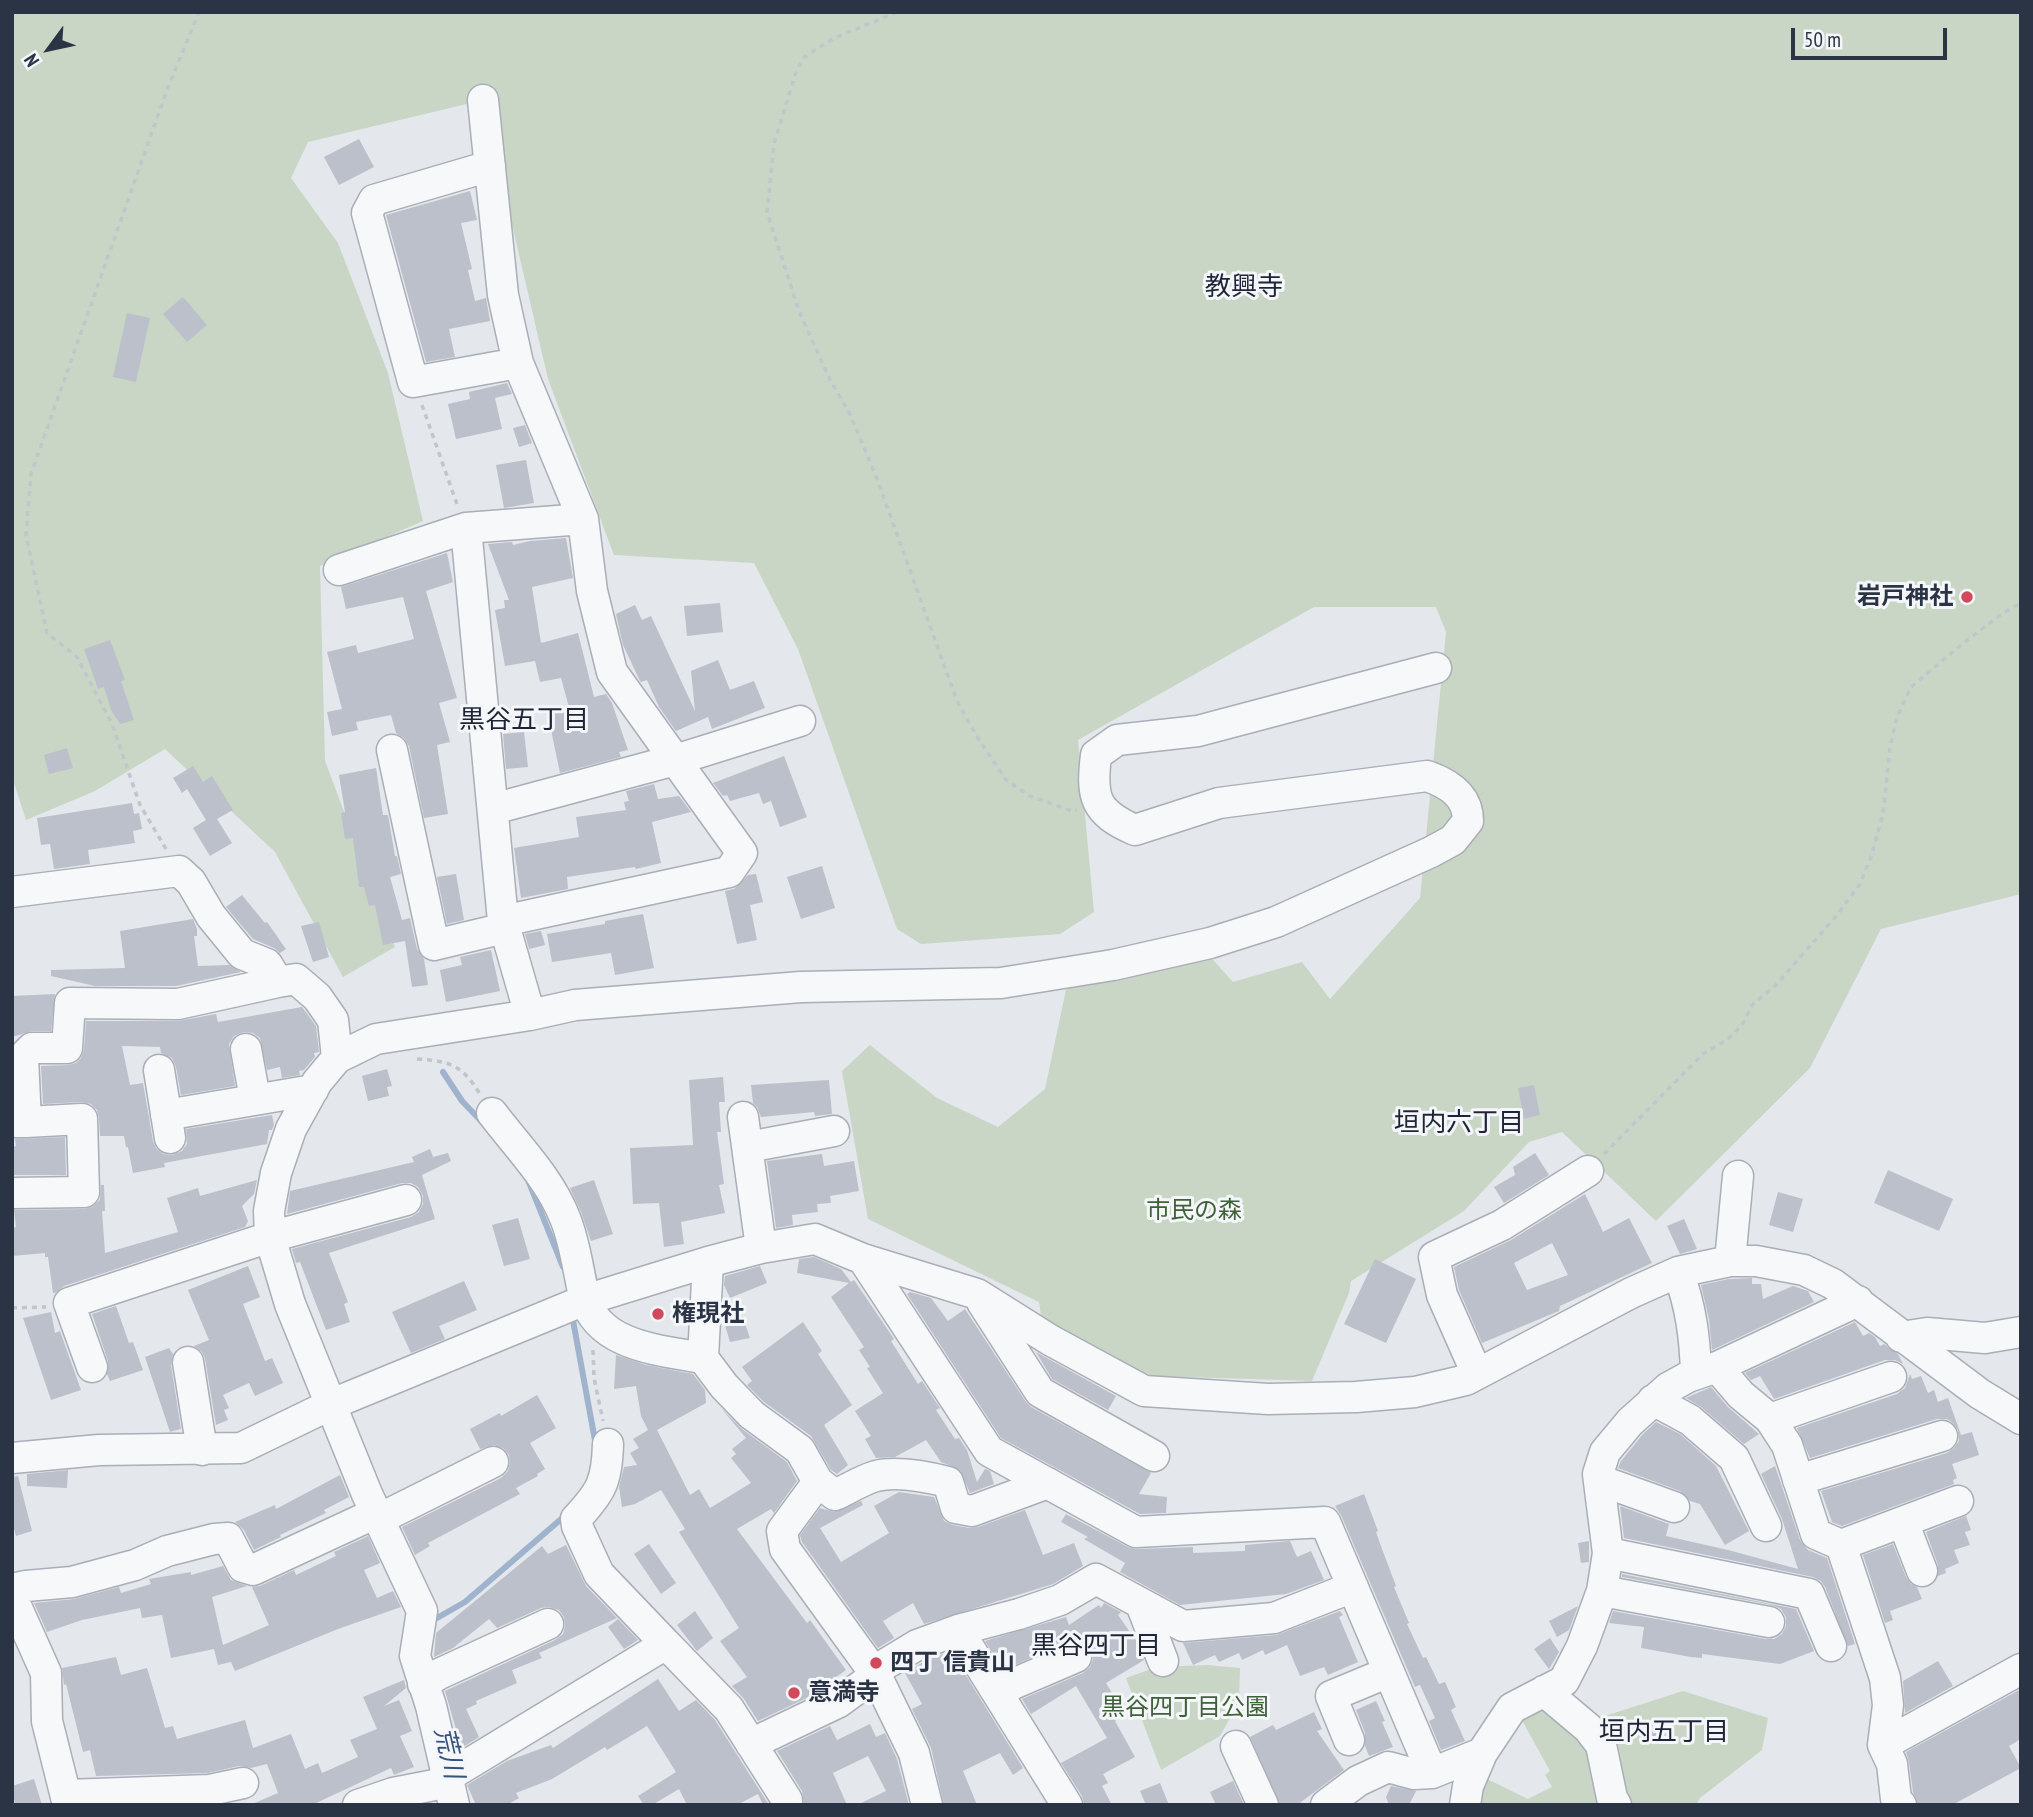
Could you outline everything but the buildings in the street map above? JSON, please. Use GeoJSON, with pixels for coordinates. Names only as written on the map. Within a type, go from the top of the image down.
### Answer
{"type":"FeatureCollection","features":[{"type":"Feature","properties":{"kind":"street"},"geometry":{"type":"LineString","coordinates":[[392,750],[434,945],[504,925],[729,872],[742,853],[612,672],[592,591],[583,519],[518,363],[502,295],[483,100]]}},
{"type":"Feature","properties":{"kind":"street"},"geometry":{"type":"LineString","coordinates":[[490,166],[374,200],[367,213],[414,382],[518,363]]}},
{"type":"Feature","properties":{"kind":"street"},"geometry":{"type":"LineString","coordinates":[[339,570],[466,528],[583,519]]}},
{"type":"Feature","properties":{"kind":"street"},"geometry":{"type":"LineString","coordinates":[[466,528],[504,925],[530,1015]]}},
{"type":"Feature","properties":{"kind":"street"},"geometry":{"type":"LineString","coordinates":[[444,1787],[424,1684],[415,1656],[422,1611],[378,1516],[290,1304],[270,1237],[269,1211],[276,1172],[291,1129],[313,1090],[337,1058],[376,1039],[530,1015],[575,1005],[802,987],[1001,983],[1113,965],[1210,943],[1276,922],[1453,840],[1468,821],[1468,807],[1462,797],[1444,782],[1427,776],[1219,803],[1135,830],[1116,822],[1100,808],[1093,781],[1096,755],[1117,740],[1198,730],[1436,668]]}},
{"type":"Feature","properties":{"kind":"street"},"geometry":{"type":"LineString","coordinates":[[493,809],[674,760],[800,721]]}},
{"type":"Feature","properties":{"kind":"street"},"geometry":{"type":"LineString","coordinates":[[12,892],[179,871],[191,882],[212,916],[242,954],[267,964],[278,982]]}},
{"type":"Feature","properties":{"kind":"street"},"geometry":{"type":"LineString","coordinates":[[12,1193],[84,1192],[82,1119],[19,1122],[23,1057],[32,1048],[67,1048],[71,1003],[178,1004],[296,979],[317,998],[333,1020],[337,1058]]}},
{"type":"Feature","properties":{"kind":"street"},"geometry":{"type":"LineString","coordinates":[[246,1049],[255,1100]]}},
{"type":"Feature","properties":{"kind":"street"},"geometry":{"type":"LineString","coordinates":[[159,1070],[168,1126],[255,1100],[313,1090]]}},
{"type":"Feature","properties":{"kind":"street"},"geometry":{"type":"LineString","coordinates":[[492,1113],[551,1189],[566,1219],[574,1304],[626,1343],[703,1358]]}},
{"type":"Feature","properties":{"kind":"street"},"geometry":{"type":"LineString","coordinates":[[743,1117],[761,1248]]}},
{"type":"Feature","properties":{"kind":"street"},"geometry":{"type":"LineString","coordinates":[[748,1147],[834,1131]]}},
{"type":"Feature","properties":{"kind":"street"},"geometry":{"type":"LineString","coordinates":[[1476,1374],[1442,1295],[1434,1257],[1502,1224],[1588,1171]]}},
{"type":"Feature","properties":{"kind":"street"},"geometry":{"type":"LineString","coordinates":[[1730,1261],[1738,1176]]}},
{"type":"Feature","properties":{"kind":"street"},"geometry":{"type":"LineString","coordinates":[[92,1367],[69,1304],[270,1237],[406,1200]]}},
{"type":"Feature","properties":{"kind":"street"},"geometry":{"type":"LineString","coordinates":[[12,1458],[99,1450],[241,1448],[332,1404],[574,1304],[708,1262],[761,1248],[815,1239],[863,1259],[977,1294],[1050,1340],[1144,1391],[1269,1399],[1415,1392],[1466,1380],[1631,1293],[1678,1272],[1730,1261],[1756,1261],[1804,1270],[1833,1284],[1980,1394],[2021,1419]]}},
{"type":"Feature","properties":{"kind":"street"},"geometry":{"type":"LineString","coordinates":[[863,1259],[989,1451],[1136,1532],[1325,1522],[1432,1773]]}},
{"type":"Feature","properties":{"kind":"street"},"geometry":{"type":"LineString","coordinates":[[708,1262],[703,1358],[724,1386],[752,1415],[800,1450],[818,1482],[835,1495],[877,1476],[939,1480],[948,1482],[957,1508],[972,1511],[1048,1483]]}},
{"type":"Feature","properties":{"kind":"street"},"geometry":{"type":"LineString","coordinates":[[1678,1272],[1706,1370],[1770,1419],[1787,1445],[1816,1534],[1841,1545],[1958,1501]]}},
{"type":"Feature","properties":{"kind":"street"},"geometry":{"type":"LineString","coordinates":[[977,1294],[1040,1392],[1154,1456]]}},
{"type":"Feature","properties":{"kind":"street"},"geometry":{"type":"LineString","coordinates":[[1465,1805],[1468,1786],[1482,1753],[1512,1708],[1564,1681],[1582,1646],[1602,1591],[1608,1553],[1598,1474],[1605,1452],[1653,1399],[1668,1388],[1858,1301]]}},
{"type":"Feature","properties":{"kind":"street"},"geometry":{"type":"LineString","coordinates":[[1901,1337],[1927,1333],[1985,1338],[2021,1332]]}},
{"type":"Feature","properties":{"kind":"street"},"geometry":{"type":"LineString","coordinates":[[188,1362],[201,1450]]}},
{"type":"Feature","properties":{"kind":"street"},"geometry":{"type":"LineString","coordinates":[[1770,1419],[1891,1377]]}},
{"type":"Feature","properties":{"kind":"street"},"geometry":{"type":"LineString","coordinates":[[1653,1399],[1690,1420],[1734,1458],[1766,1526]]}},
{"type":"Feature","properties":{"kind":"street"},"geometry":{"type":"LineString","coordinates":[[1798,1480],[1942,1436]]}},
{"type":"Feature","properties":{"kind":"street"},"geometry":{"type":"LineString","coordinates":[[608,1444],[603,1483],[576,1519],[599,1574],[729,1709],[787,1800],[787,1805]]}},
{"type":"Feature","properties":{"kind":"street"},"geometry":{"type":"LineString","coordinates":[[12,1590],[26,1586],[72,1582],[135,1565],[167,1551],[214,1539],[228,1538],[243,1567],[253,1570],[493,1462]]}},
{"type":"Feature","properties":{"kind":"street"},"geometry":{"type":"LineString","coordinates":[[1599,1480],[1674,1507]]}},
{"type":"Feature","properties":{"kind":"street"},"geometry":{"type":"LineString","coordinates":[[818,1482],[782,1531],[785,1549],[875,1673],[914,1753],[927,1805]]}},
{"type":"Feature","properties":{"kind":"street"},"geometry":{"type":"LineString","coordinates":[[1903,1522],[1922,1571]]}},
{"type":"Feature","properties":{"kind":"street"},"geometry":{"type":"LineString","coordinates":[[1841,1545],[1885,1678],[1888,1705],[1883,1745],[1892,1764],[1896,1799],[1901,1805]]}},
{"type":"Feature","properties":{"kind":"street"},"geometry":{"type":"LineString","coordinates":[[1608,1553],[1809,1594],[1831,1646]]}},
{"type":"Feature","properties":{"kind":"street"},"geometry":{"type":"LineString","coordinates":[[751,1744],[839,1702],[875,1673],[917,1645],[1060,1600],[1096,1579],[1183,1626],[1274,1618],[1353,1587]]}},
{"type":"Feature","properties":{"kind":"street"},"geometry":{"type":"LineString","coordinates":[[1602,1591],[1769,1622]]}},
{"type":"Feature","properties":{"kind":"street"},"geometry":{"type":"LineString","coordinates":[[12,1597],[46,1673],[47,1721],[67,1800],[210,1790],[243,1783]]}},
{"type":"Feature","properties":{"kind":"street"},"geometry":{"type":"LineString","coordinates":[[1141,1604],[1163,1661]]}},
{"type":"Feature","properties":{"kind":"street"},"geometry":{"type":"LineString","coordinates":[[424,1684],[439,1674],[548,1624]]}},
{"type":"Feature","properties":{"kind":"street"},"geometry":{"type":"LineString","coordinates":[[958,1630],[1067,1805]]}},
{"type":"Feature","properties":{"kind":"street"},"geometry":{"type":"LineString","coordinates":[[358,1805],[393,1793],[444,1787],[666,1644]]}},
{"type":"Feature","properties":{"kind":"street"},"geometry":{"type":"LineString","coordinates":[[998,1694],[1013,1684],[1076,1657]]}},
{"type":"Feature","properties":{"kind":"street"},"geometry":{"type":"LineString","coordinates":[[1883,1745],[2021,1669]]}},
{"type":"Feature","properties":{"kind":"street"},"geometry":{"type":"LineString","coordinates":[[1349,1740],[1331,1696],[1389,1672]]}},
{"type":"Feature","properties":{"kind":"street"},"geometry":{"type":"LineString","coordinates":[[1544,1691],[1588,1728],[1601,1745],[1612,1798],[1616,1805]]}},
{"type":"Feature","properties":{"kind":"street"},"geometry":{"type":"LineString","coordinates":[[1236,1746],[1263,1805]]}},
{"type":"Feature","properties":{"kind":"street"},"geometry":{"type":"LineString","coordinates":[[1325,1805],[1358,1781],[1388,1767],[1414,1774],[1432,1773],[1482,1753]]}},
{"type":"Feature","properties":{"kind":"path"},"geometry":{"type":"LineString","coordinates":[[179,871],[139,806],[112,724],[77,657],[47,633],[26,535],[31,474],[167,90],[199,12]]}},
{"type":"Feature","properties":{"kind":"path"},"geometry":{"type":"LineString","coordinates":[[897,12],[834,38],[803,58],[795,75],[775,144],[767,212],[799,312],[830,380],[849,412],[876,476],[957,701],[1006,780],[1030,796],[1072,811],[1100,808]]}},
{"type":"Feature","properties":{"kind":"path"},"geometry":{"type":"LineString","coordinates":[[414,382],[466,528]]}},
{"type":"Feature","properties":{"kind":"path"},"geometry":{"type":"LineString","coordinates":[[1588,1171],[1703,1054],[1728,1039],[1742,1025],[1754,1004],[1776,985],[1837,915],[1860,884],[1871,857],[1883,814],[1890,748],[1897,718],[1911,687],[1966,641],[2021,603]]}},
{"type":"Feature","properties":{"kind":"path"},"geometry":{"type":"LineString","coordinates":[[411,1059],[455,1064],[472,1081],[492,1113]]}},
{"type":"Feature","properties":{"kind":"path"},"geometry":{"type":"LineString","coordinates":[[12,1308],[69,1304]]}},
{"type":"Feature","properties":{"kind":"path"},"geometry":{"type":"LineString","coordinates":[[594,1361],[594,1378],[608,1444]]}},
{"type":"Feature","properties":{"kind":"green space","name":"市民の森"},"geometry":{"type":"Polygon","coordinates":[[[12,12],[2021,12],[2021,894],[1881,929],[1810,1068],[1656,1221],[1562,1132],[1529,1142],[1464,1211],[1351,1281],[1349,1293],[1312,1381],[1153,1376],[1099,1356],[1041,1315],[1039,1302],[868,1219],[842,1071],[870,1045],[937,1098],[998,1127],[1045,1089],[1068,980],[1206,952],[1233,982],[1302,962],[1330,999],[1420,898],[1446,632],[1436,607],[1314,607],[1078,740],[1094,912],[1060,934],[921,944],[897,929],[798,649],[754,563],[614,555],[548,379],[483,100],[308,142],[291,178],[338,243],[388,373],[423,521],[320,566],[325,761],[395,947],[343,977],[275,852],[165,749],[95,791],[26,820],[12,777],[12,12]]]}},
{"type":"Feature","properties":{"kind":"green space","name":"黒谷四丁目公園"},"geometry":{"type":"Polygon","coordinates":[[[1207,1665],[1240,1668],[1239,1702],[1220,1736],[1161,1770],[1126,1678],[1157,1667],[1207,1665]]]}},
{"type":"Feature","properties":{"kind":"green space"},"geometry":{"type":"Polygon","coordinates":[[[1683,1691],[1768,1718],[1762,1750],[1700,1798],[1696,1805],[1479,1805],[1485,1778],[1528,1799],[1552,1787],[1545,1775],[1550,1771],[1519,1715],[1545,1700],[1577,1725],[1683,1691]]]}},
{"type":"Feature","properties":{"kind":"waterway"},"geometry":{"type":"LineString","coordinates":[[443,1072],[462,1101],[483,1123]]}},
{"type":"Feature","properties":{"kind":"waterway"},"geometry":{"type":"LineString","coordinates":[[528,1180],[563,1267]]}},
{"type":"Feature","properties":{"kind":"waterway"},"geometry":{"type":"LineString","coordinates":[[572,1315],[596,1446]]}},
{"type":"Feature","properties":{"kind":"waterway"},"geometry":{"type":"LineString","coordinates":[[430,1622],[465,1602],[567,1514]]}},
{"type":"Feature","properties":{"kind":"place","name":"岩戸神社"},"geometry":{"type":"Point","coordinates":[1967,597]}},
{"type":"Feature","properties":{"kind":"place","name":"権現社"},"geometry":{"type":"Point","coordinates":[658,1314]}},
{"type":"Feature","properties":{"kind":"place","name":"四丁 信貴山"},"geometry":{"type":"Point","coordinates":[876,1663]}},
{"type":"Feature","properties":{"kind":"place","name":"意満寺"},"geometry":{"type":"Point","coordinates":[794,1693]}},
{"type":"Feature","properties":{"kind":"district","name":"教興寺"},"geometry":{"type":"Point","coordinates":[1244,288]}},
{"type":"Feature","properties":{"kind":"district","name":"黒谷五丁目"},"geometry":{"type":"Point","coordinates":[524,721]}},
{"type":"Feature","properties":{"kind":"district","name":"垣内六丁目"},"geometry":{"type":"Point","coordinates":[1459,1124]}},
{"type":"Feature","properties":{"kind":"district","name":"黒谷四丁目"},"geometry":{"type":"Point","coordinates":[1096,1647]}},
{"type":"Feature","properties":{"kind":"district","name":"垣内五丁目"},"geometry":{"type":"Point","coordinates":[1664,1733]}},
{"type":"Feature","properties":{"kind":"water label","name":"荒川"},"geometry":{"type":"Point","coordinates":[448,1753]}}]}
